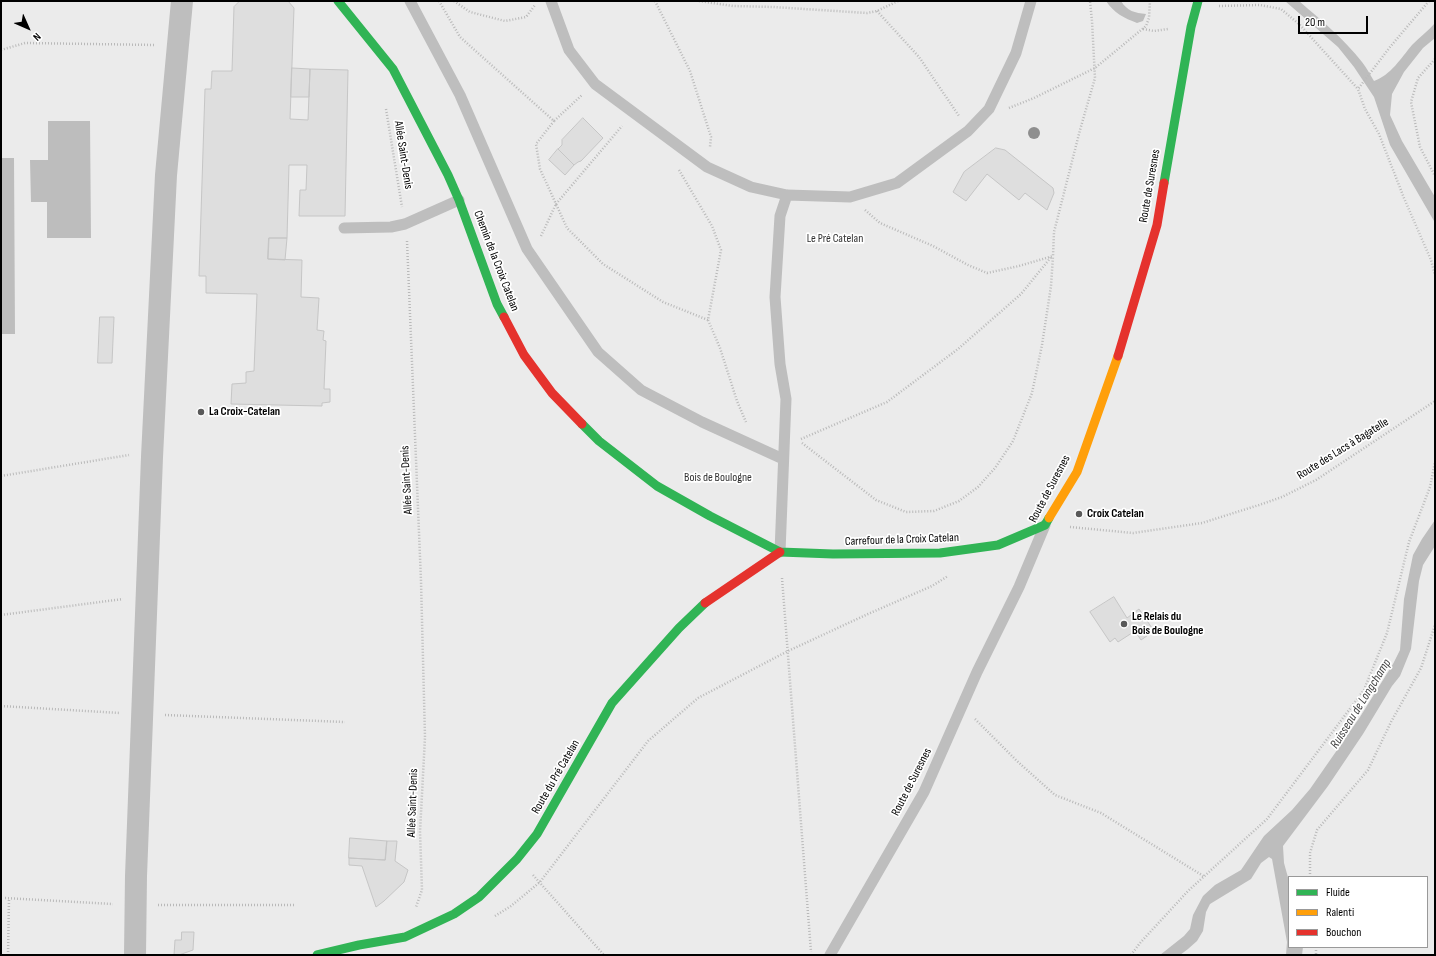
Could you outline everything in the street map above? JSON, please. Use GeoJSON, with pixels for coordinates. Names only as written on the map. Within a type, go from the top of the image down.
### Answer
{"type":"FeatureCollection","features":[{"type":"Feature","properties":{"kind":"street"},"geometry":{"type":"LineString","coordinates":[[135,955],[136,876],[152,457],[166,175],[182,1]]}},
{"type":"Feature","properties":{"kind":"street","name":"Chemin de la Croix Catelan"},"geometry":{"type":"LineString","coordinates":[[338,1],[393,69],[448,175],[459,200],[497,304],[524,355],[552,393],[599,442],[657,486],[710,516],[780,552]]}},
{"type":"Feature","properties":{"kind":"street","name":"Route de Suresnes"},"geometry":{"type":"LineString","coordinates":[[1046,525],[1076,472],[1113,372],[1154,232],[1191,27],[1197,3]]}},
{"type":"Feature","properties":{"kind":"street","name":"Carrefour de la Croix Catelan"},"geometry":{"type":"LineString","coordinates":[[780,552],[833,554],[940,553],[998,545],[1046,525]]}},
{"type":"Feature","properties":{"kind":"street","name":"Route du Pré Catelan"},"geometry":{"type":"LineString","coordinates":[[317,955],[359,945],[405,937],[454,914],[479,897],[517,859],[537,834],[612,702],[679,628],[707,602],[780,552]]}},
{"type":"Feature","properties":{"kind":"lane"},"geometry":{"type":"LineString","coordinates":[[410,1],[460,95],[527,249],[598,352],[641,390],[783,460]]}},
{"type":"Feature","properties":{"kind":"lane"},"geometry":{"type":"LineString","coordinates":[[551,1],[569,50],[596,84],[707,167],[751,187],[787,196],[850,196],[897,183],[968,131],[989,109],[1016,53],[1031,1]]}},
{"type":"Feature","properties":{"kind":"lane"},"geometry":{"type":"LineString","coordinates":[[780,552],[786,399],[780,364],[775,297],[780,216],[787,196]]}},
{"type":"Feature","properties":{"kind":"lane"},"geometry":{"type":"LineString","coordinates":[[344,228],[391,227],[405,224],[459,200]]}},
{"type":"Feature","properties":{"kind":"lane","name":"Route de Suresnes"},"geometry":{"type":"LineString","coordinates":[[830,955],[924,792],[962,706],[1019,588],[1046,525]]}},
{"type":"Feature","properties":{"kind":"path"},"geometry":{"type":"LineString","coordinates":[[439,1],[460,37],[554,121]]}},
{"type":"Feature","properties":{"kind":"path"},"geometry":{"type":"LineString","coordinates":[[454,1],[470,12],[505,21],[526,17],[538,1]]}},
{"type":"Feature","properties":{"kind":"path"},"geometry":{"type":"LineString","coordinates":[[656,1],[690,71],[711,137],[707,167]]}},
{"type":"Feature","properties":{"kind":"path"},"geometry":{"type":"LineString","coordinates":[[699,1],[733,6],[866,13],[877,11],[898,1]]}},
{"type":"Feature","properties":{"kind":"path"},"geometry":{"type":"LineString","coordinates":[[1053,256],[1021,294],[970,339],[887,402],[799,440],[876,500],[906,512],[934,511],[959,501],[978,487],[995,468],[1013,442],[1032,393],[1042,345],[1051,286],[1053,256],[1054,232],[1095,78],[1090,1]]}},
{"type":"Feature","properties":{"kind":"path"},"geometry":{"type":"LineString","coordinates":[[989,109],[1010,108],[1095,68],[1146,26],[1149,18],[1150,1]]}},
{"type":"Feature","properties":{"kind":"path"},"geometry":{"type":"LineString","coordinates":[[1358,89],[1362,82],[1429,1]]}},
{"type":"Feature","properties":{"kind":"path"},"geometry":{"type":"LineString","coordinates":[[1197,3],[1230,6],[1260,5],[1281,9],[1300,25],[1358,89],[1365,109],[1379,134],[1404,198],[1431,260],[1435,275]]}},
{"type":"Feature","properties":{"kind":"path"},"geometry":{"type":"LineString","coordinates":[[877,11],[919,57],[968,131]]}},
{"type":"Feature","properties":{"kind":"path"},"geometry":{"type":"LineString","coordinates":[[1,50],[25,43],[178,46]]}},
{"type":"Feature","properties":{"kind":"path"},"geometry":{"type":"LineString","coordinates":[[1435,59],[1418,78],[1411,102],[1420,147],[1435,176]]}},
{"type":"Feature","properties":{"kind":"path"},"geometry":{"type":"LineString","coordinates":[[596,84],[554,121],[536,144],[540,169],[567,228],[603,264],[663,302],[708,320]]}},
{"type":"Feature","properties":{"kind":"path","name":"Allée Saint-Denis"},"geometry":{"type":"LineString","coordinates":[[386,107],[407,238],[426,737],[420,832],[422,890],[405,937]]}},
{"type":"Feature","properties":{"kind":"path"},"geometry":{"type":"LineString","coordinates":[[531,255],[556,204],[633,113]]}},
{"type":"Feature","properties":{"kind":"path"},"geometry":{"type":"LineString","coordinates":[[667,138],[675,163],[712,226],[721,250],[708,320],[720,348],[756,447]]}},
{"type":"Feature","properties":{"kind":"path"},"geometry":{"type":"LineString","coordinates":[[850,196],[880,223],[933,246],[968,265],[987,273],[1019,266],[1053,256]]}},
{"type":"Feature","properties":{"kind":"path","name":"Route des Lacs à Bagatelle"},"geometry":{"type":"LineString","coordinates":[[1046,525],[1133,533],[1202,523],[1259,505],[1316,480],[1435,401]]}},
{"type":"Feature","properties":{"kind":"path"},"geometry":{"type":"LineString","coordinates":[[1,476],[133,454],[152,457]]}},
{"type":"Feature","properties":{"kind":"path"},"geometry":{"type":"LineString","coordinates":[[1131,955],[1140,943],[1188,891],[1267,819],[1364,690],[1387,633],[1409,542],[1430,487],[1435,462]]}},
{"type":"Feature","properties":{"kind":"path"},"geometry":{"type":"LineString","coordinates":[[780,552],[812,955]]}},
{"type":"Feature","properties":{"kind":"path"},"geometry":{"type":"LineString","coordinates":[[491,918],[511,906],[540,882],[648,741],[698,698],[788,651],[932,586],[952,574]]}},
{"type":"Feature","properties":{"kind":"path"},"geometry":{"type":"LineString","coordinates":[[1,616],[146,596]]}},
{"type":"Feature","properties":{"kind":"path"},"geometry":{"type":"LineString","coordinates":[[1310,876],[1310,853],[1317,830],[1368,770],[1391,722],[1421,668],[1435,625]]}},
{"type":"Feature","properties":{"kind":"path"},"geometry":{"type":"LineString","coordinates":[[1,706],[142,715],[345,722]]}},
{"type":"Feature","properties":{"kind":"path"},"geometry":{"type":"LineString","coordinates":[[962,706],[1016,761],[1055,795],[1101,813],[1205,877]]}},
{"type":"Feature","properties":{"kind":"path"},"geometry":{"type":"LineString","coordinates":[[517,859],[540,882],[604,955]]}},
{"type":"Feature","properties":{"kind":"path"},"geometry":{"type":"LineString","coordinates":[[8,955],[9,898]]}},
{"type":"Feature","properties":{"kind":"green space","name":"Bois de Boulogne"},"geometry":{"type":"Polygon","coordinates":[[[1,1],[1435,1],[1435,955],[1,955],[1,1]]]}},
{"type":"Feature","properties":{"kind":"shaded area"},"geometry":{"type":"Polygon","coordinates":[[[1106,1],[1121,1],[1132,11],[1146,14],[1143,21],[1137,23],[1124,17],[1112,9],[1106,1]]]}},
{"type":"Feature","properties":{"kind":"shaded area"},"geometry":{"type":"Polygon","coordinates":[[[1285,1],[1299,1],[1324,23],[1355,54],[1374,81],[1386,75],[1400,61],[1412,45],[1435,23],[1435,38],[1423,48],[1404,72],[1392,94],[1390,115],[1402,141],[1435,197],[1435,224],[1390,145],[1374,97],[1354,67],[1338,47],[1285,1]]]}},
{"type":"Feature","properties":{"kind":"shaded area"},"geometry":{"type":"Polygon","coordinates":[[[48,121],[90,121],[91,238],[47,238],[47,202],[31,202],[30,160],[48,160],[48,121]]]}},
{"type":"Feature","properties":{"kind":"shaded area"},"geometry":{"type":"Polygon","coordinates":[[[1,158],[14,158],[15,334],[1,334],[1,158]]]}},
{"type":"Feature","properties":{"kind":"shaded area"},"geometry":{"type":"Polygon","coordinates":[[[1435,520],[1435,546],[1423,565],[1419,581],[1411,649],[1400,676],[1392,686],[1363,734],[1328,786],[1283,846],[1284,863],[1288,877],[1288,948],[1303,948],[1302,955],[1286,955],[1287,942],[1272,859],[1269,857],[1261,863],[1251,879],[1210,904],[1206,912],[1203,931],[1197,941],[1180,955],[1160,955],[1184,936],[1190,929],[1193,915],[1203,896],[1215,885],[1241,870],[1264,836],[1292,810],[1310,789],[1360,717],[1400,650],[1404,599],[1413,555],[1435,520]]]}},
{"type":"Feature","properties":{"kind":"building"},"geometry":{"type":"Polygon","coordinates":[[[240,1],[288,1],[294,8],[290,119],[308,120],[310,69],[348,70],[345,216],[299,216],[300,190],[306,190],[307,165],[289,165],[287,238],[269,238],[268,259],[302,260],[301,297],[319,298],[317,330],[324,331],[323,340],[326,341],[324,389],[330,389],[330,402],[322,403],[322,406],[231,404],[232,384],[246,383],[246,372],[254,371],[257,294],[206,293],[206,276],[199,276],[205,89],[211,89],[212,71],[232,71],[234,7],[240,1]]]}},
{"type":"Feature","properties":{"kind":"building"},"geometry":{"type":"Polygon","coordinates":[[[292,68],[310,69],[309,97],[291,97],[292,68]]]}},
{"type":"Feature","properties":{"kind":"building"},"geometry":{"type":"Polygon","coordinates":[[[583,118],[603,138],[581,161],[574,165],[558,149],[562,145],[562,140],[583,118]]]}},
{"type":"Feature","properties":{"kind":"building"},"geometry":{"type":"Polygon","coordinates":[[[996,148],[1005,150],[1053,188],[1054,193],[1047,210],[1025,193],[1019,200],[987,174],[966,201],[953,192],[964,172],[996,148]]]}},
{"type":"Feature","properties":{"kind":"building"},"geometry":{"type":"Polygon","coordinates":[[[558,149],[574,165],[565,175],[549,160],[558,149]]]}},
{"type":"Feature","properties":{"kind":"building"},"geometry":{"type":"Polygon","coordinates":[[[269,238],[287,238],[285,260],[268,259],[269,238]]]}},
{"type":"Feature","properties":{"kind":"building"},"geometry":{"type":"Polygon","coordinates":[[[100,317],[114,317],[112,363],[98,363],[100,317]]]}},
{"type":"Feature","properties":{"kind":"building","name":"Le Relais du Bois de Boulogne"},"geometry":{"type":"Polygon","coordinates":[[[1114,597],[1127,618],[1139,609],[1154,631],[1141,640],[1135,631],[1118,642],[1115,638],[1110,642],[1090,612],[1114,597]]]}},
{"type":"Feature","properties":{"kind":"building"},"geometry":{"type":"Polygon","coordinates":[[[350,838],[387,841],[385,860],[349,858],[350,838]]]}},
{"type":"Feature","properties":{"kind":"building"},"geometry":{"type":"Polygon","coordinates":[[[387,841],[397,841],[395,861],[408,870],[404,882],[376,907],[362,866],[349,865],[349,858],[385,860],[387,841]]]}},
{"type":"Feature","properties":{"kind":"building"},"geometry":{"type":"Polygon","coordinates":[[[182,932],[194,932],[193,950],[179,955],[174,955],[175,940],[181,940],[182,932]]]}},
{"type":"Feature","properties":{"kind":"traffic: fast"},"geometry":{"type":"LineString","coordinates":[[338,1],[393,69],[448,175],[459,200],[497,304],[504,317]]}},
{"type":"Feature","properties":{"kind":"traffic: fast"},"geometry":{"type":"LineString","coordinates":[[1164,183],[1191,27],[1198,1]]}},
{"type":"Feature","properties":{"kind":"traffic: fast"},"geometry":{"type":"LineString","coordinates":[[582,424],[599,441],[657,486],[710,516],[780,552],[833,554],[940,553],[998,545],[1045,525],[1049,518]]}},
{"type":"Feature","properties":{"kind":"traffic: fast"},"geometry":{"type":"LineString","coordinates":[[317,955],[359,945],[405,937],[454,914],[479,897],[517,859],[537,834],[612,703],[679,628],[705,603]]}},
{"type":"Feature","properties":{"kind":"traffic: slow"},"geometry":{"type":"LineString","coordinates":[[1049,518],[1077,472],[1118,356]]}},
{"type":"Feature","properties":{"kind":"traffic: jam"},"geometry":{"type":"LineString","coordinates":[[1118,356],[1157,225],[1164,183]]}},
{"type":"Feature","properties":{"kind":"traffic: jam"},"geometry":{"type":"LineString","coordinates":[[504,317],[524,355],[552,393],[582,424]]}},
{"type":"Feature","properties":{"kind":"traffic: jam"},"geometry":{"type":"LineString","coordinates":[[705,603],[780,552]]}},
{"type":"Feature","properties":{"kind":"place","name":"La Croix-Catelan"},"geometry":{"type":"Point","coordinates":[201,412]}},
{"type":"Feature","properties":{"kind":"place","name":"Croix Catelan"},"geometry":{"type":"Point","coordinates":[1079,514]}},
{"type":"Feature","properties":{"kind":"place","name":"Le Relais du Bois de Boulogne"},"geometry":{"type":"Point","coordinates":[1124,624]}},
{"type":"Feature","properties":{"kind":"park label","name":"Le Pré Catelan"},"geometry":{"type":"Point","coordinates":[835,239]}},
{"type":"Feature","properties":{"kind":"water label","name":"Ruisseau de Longchamp"},"geometry":{"type":"Point","coordinates":[1361,704]}}]}
